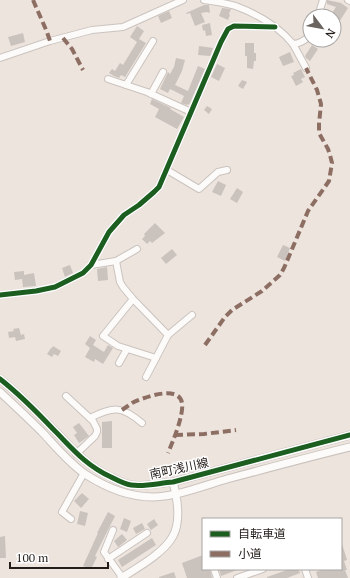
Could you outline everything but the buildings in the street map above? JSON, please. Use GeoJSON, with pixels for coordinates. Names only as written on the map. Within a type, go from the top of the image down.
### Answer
{"type":"FeatureCollection","features":[{"type":"Feature","properties":{"kind":"street"},"geometry":{"type":"LineString","coordinates":[[0,58],[50,41],[92,30],[123,27],[183,0]]}},
{"type":"Feature","properties":{"kind":"street"},"geometry":{"type":"LineString","coordinates":[[204,0],[237,7],[275,27],[293,44],[306,68]]}},
{"type":"Feature","properties":{"kind":"street"},"geometry":{"type":"LineString","coordinates":[[0,295],[55,287],[83,273],[91,265],[109,232],[124,215],[139,205],[159,186],[228,29],[234,26],[275,27]]}},
{"type":"Feature","properties":{"kind":"street"},"geometry":{"type":"LineString","coordinates":[[126,85],[153,40]]}},
{"type":"Feature","properties":{"kind":"street"},"geometry":{"type":"LineString","coordinates":[[293,44],[302,42]]}},
{"type":"Feature","properties":{"kind":"street"},"geometry":{"type":"LineString","coordinates":[[151,94],[163,72]]}},
{"type":"Feature","properties":{"kind":"street"},"geometry":{"type":"LineString","coordinates":[[108,79],[151,94],[191,112]]}},
{"type":"Feature","properties":{"kind":"street"},"geometry":{"type":"LineString","coordinates":[[167,170],[199,189],[218,172],[227,170]]}},
{"type":"Feature","properties":{"kind":"street"},"geometry":{"type":"LineString","coordinates":[[91,265],[116,261],[137,249]]}},
{"type":"Feature","properties":{"kind":"street"},"geometry":{"type":"LineString","coordinates":[[116,261],[120,282],[133,299],[168,335]]}},
{"type":"Feature","properties":{"kind":"street"},"geometry":{"type":"LineString","coordinates":[[133,299],[103,336],[118,346],[156,358]]}},
{"type":"Feature","properties":{"kind":"street"},"geometry":{"type":"LineString","coordinates":[[146,377],[168,335],[192,315]]}},
{"type":"Feature","properties":{"kind":"street"},"geometry":{"type":"LineString","coordinates":[[119,363],[127,349]]}},
{"type":"Feature","properties":{"kind":"street","name":"南町浅川線"},"geometry":{"type":"LineString","coordinates":[[0,379],[32,407],[76,454],[99,472],[129,485],[144,486],[173,482],[350,435]]}},
{"type":"Feature","properties":{"kind":"street","name":"南町浅川線"},"geometry":{"type":"LineString","coordinates":[[0,392],[84,473],[109,487],[125,493],[140,496],[153,497],[176,494],[350,447]]}},
{"type":"Feature","properties":{"kind":"street"},"geometry":{"type":"LineString","coordinates":[[66,396],[95,423],[98,429],[91,441],[76,454]]}},
{"type":"Feature","properties":{"kind":"street"},"geometry":{"type":"LineString","coordinates":[[90,418],[109,410],[122,410],[132,414],[142,423]]}},
{"type":"Feature","properties":{"kind":"street"},"geometry":{"type":"LineString","coordinates":[[71,519],[62,512],[84,473]]}},
{"type":"Feature","properties":{"kind":"street"},"geometry":{"type":"LineString","coordinates":[[113,530],[104,552],[121,578],[159,553],[174,535],[178,507],[173,482]]}},
{"type":"Feature","properties":{"kind":"street"},"geometry":{"type":"LineString","coordinates":[[108,559],[147,533]]}},
{"type":"Feature","properties":{"kind":"street"},"geometry":{"type":"LineString","coordinates":[[237,578],[260,570]]}},
{"type":"Feature","properties":{"kind":"marked path"},"geometry":{"type":"LineString","coordinates":[[33,0],[50,41]]}},
{"type":"Feature","properties":{"kind":"marked path"},"geometry":{"type":"LineString","coordinates":[[63,38],[72,49],[83,70]]}},
{"type":"Feature","properties":{"kind":"marked path"},"geometry":{"type":"LineString","coordinates":[[205,345],[225,317],[232,310],[262,291],[280,275],[308,211],[329,181],[332,163],[328,149],[319,133],[321,104],[317,90],[306,68]]}},
{"type":"Feature","properties":{"kind":"marked path"},"geometry":{"type":"LineString","coordinates":[[122,410],[132,403],[151,396],[167,393],[174,394],[179,397],[182,403],[181,414],[178,428],[168,453]]}},
{"type":"Feature","properties":{"kind":"marked path"},"geometry":{"type":"LineString","coordinates":[[175,435],[204,434],[236,430]]}},
{"type":"Feature","properties":{"kind":"cycle path"},"geometry":{"type":"LineString","coordinates":[[0,295],[36,291],[55,287],[83,273],[91,265],[109,232],[124,215],[139,205],[159,187],[221,42],[228,29],[234,26],[275,27]]}},
{"type":"Feature","properties":{"kind":"cycle path"},"geometry":{"type":"LineString","coordinates":[[0,379],[27,403],[86,462],[121,482],[131,485],[173,482],[350,435]]}}]}
